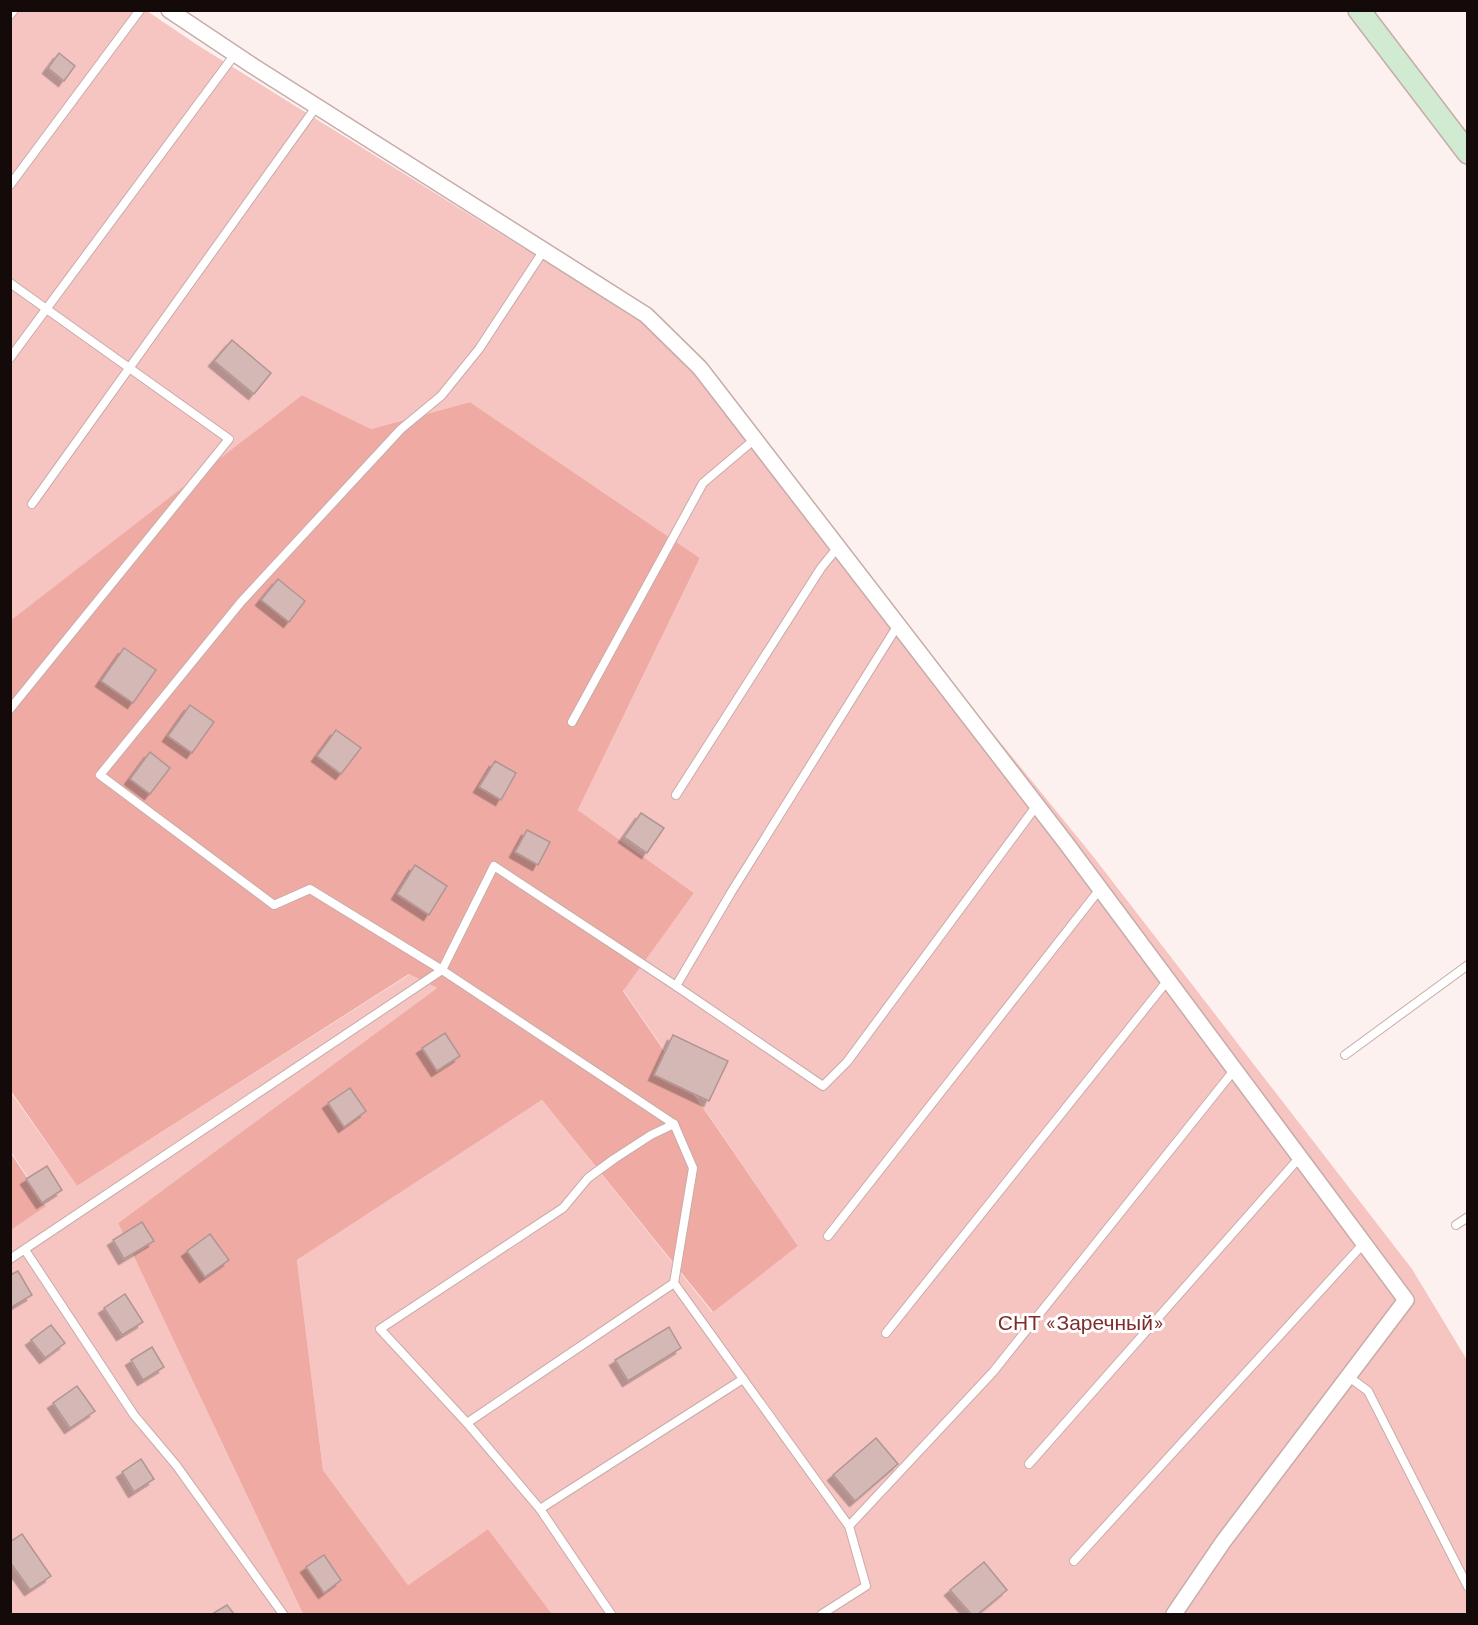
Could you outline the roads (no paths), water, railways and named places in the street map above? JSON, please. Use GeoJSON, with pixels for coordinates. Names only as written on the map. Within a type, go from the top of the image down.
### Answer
{"type":"FeatureCollection","features":[{"type":"Feature","properties":{"kind":"street"},"geometry":{"type":"LineString","coordinates":[[169,10],[316,107],[646,315],[700,368],[1100,889],[1406,1300],[1223,1542],[1174,1614]]}},
{"type":"Feature","properties":{"kind":"street"},"geometry":{"type":"LineString","coordinates":[[1359,10],[1467,153]]}},
{"type":"Feature","properties":{"kind":"lane"},"geometry":{"type":"LineString","coordinates":[[10,15],[14,10]]}},
{"type":"Feature","properties":{"kind":"lane"},"geometry":{"type":"LineString","coordinates":[[10,185],[140,10]]}},
{"type":"Feature","properties":{"kind":"lane"},"geometry":{"type":"LineString","coordinates":[[10,358],[235,54]]}},
{"type":"Feature","properties":{"kind":"lane"},"geometry":{"type":"LineString","coordinates":[[32,504],[316,107]]}},
{"type":"Feature","properties":{"kind":"lane"},"geometry":{"type":"LineString","coordinates":[[544,250],[479,350],[441,396],[401,429],[241,602],[100,775],[274,906],[310,889],[442,970],[675,1124],[693,1168],[674,1283],[849,1526],[866,1586],[822,1614]]}},
{"type":"Feature","properties":{"kind":"lane"},"geometry":{"type":"LineString","coordinates":[[10,283],[229,439],[10,709]]}},
{"type":"Feature","properties":{"kind":"lane"},"geometry":{"type":"LineString","coordinates":[[572,722],[703,483],[755,439]]}},
{"type":"Feature","properties":{"kind":"lane"},"geometry":{"type":"LineString","coordinates":[[676,795],[820,568],[838,547]]}},
{"type":"Feature","properties":{"kind":"lane"},"geometry":{"type":"LineString","coordinates":[[676,986],[732,891],[898,625]]}},
{"type":"Feature","properties":{"kind":"lane"},"geometry":{"type":"LineString","coordinates":[[10,1259],[442,970],[494,866],[823,1086],[846,1062],[1036,805]]}},
{"type":"Feature","properties":{"kind":"lane"},"geometry":{"type":"LineString","coordinates":[[828,1236],[1100,889]]}},
{"type":"Feature","properties":{"kind":"lane"},"geometry":{"type":"LineString","coordinates":[[1345,1055],[1467,965]]}},
{"type":"Feature","properties":{"kind":"lane"},"geometry":{"type":"LineString","coordinates":[[886,1333],[1168,980]]}},
{"type":"Feature","properties":{"kind":"lane"},"geometry":{"type":"LineString","coordinates":[[849,1526],[993,1372],[1234,1069]]}},
{"type":"Feature","properties":{"kind":"lane"},"geometry":{"type":"LineString","coordinates":[[611,1614],[540,1509],[466,1423],[380,1329],[563,1208],[588,1178],[614,1159],[651,1135],[675,1124]]}},
{"type":"Feature","properties":{"kind":"lane"},"geometry":{"type":"LineString","coordinates":[[1029,1464],[1300,1156]]}},
{"type":"Feature","properties":{"kind":"lane"},"geometry":{"type":"LineString","coordinates":[[1456,1225],[1467,1217]]}},
{"type":"Feature","properties":{"kind":"lane"},"geometry":{"type":"LineString","coordinates":[[1074,1562],[1364,1243]]}},
{"type":"Feature","properties":{"kind":"lane"},"geometry":{"type":"LineString","coordinates":[[25,1250],[134,1415],[176,1465],[283,1614]]}},
{"type":"Feature","properties":{"kind":"lane"},"geometry":{"type":"LineString","coordinates":[[466,1423],[674,1283]]}},
{"type":"Feature","properties":{"kind":"lane"},"geometry":{"type":"LineString","coordinates":[[1349,1377],[1368,1391],[1467,1587]]}},
{"type":"Feature","properties":{"kind":"lane"},"geometry":{"type":"LineString","coordinates":[[540,1509],[743,1379]]}},
{"type":"Feature","properties":{"kind":"park label","name":"СНТ «Заречный»"},"geometry":{"type":"Point","coordinates":[1081,1321]}}]}
